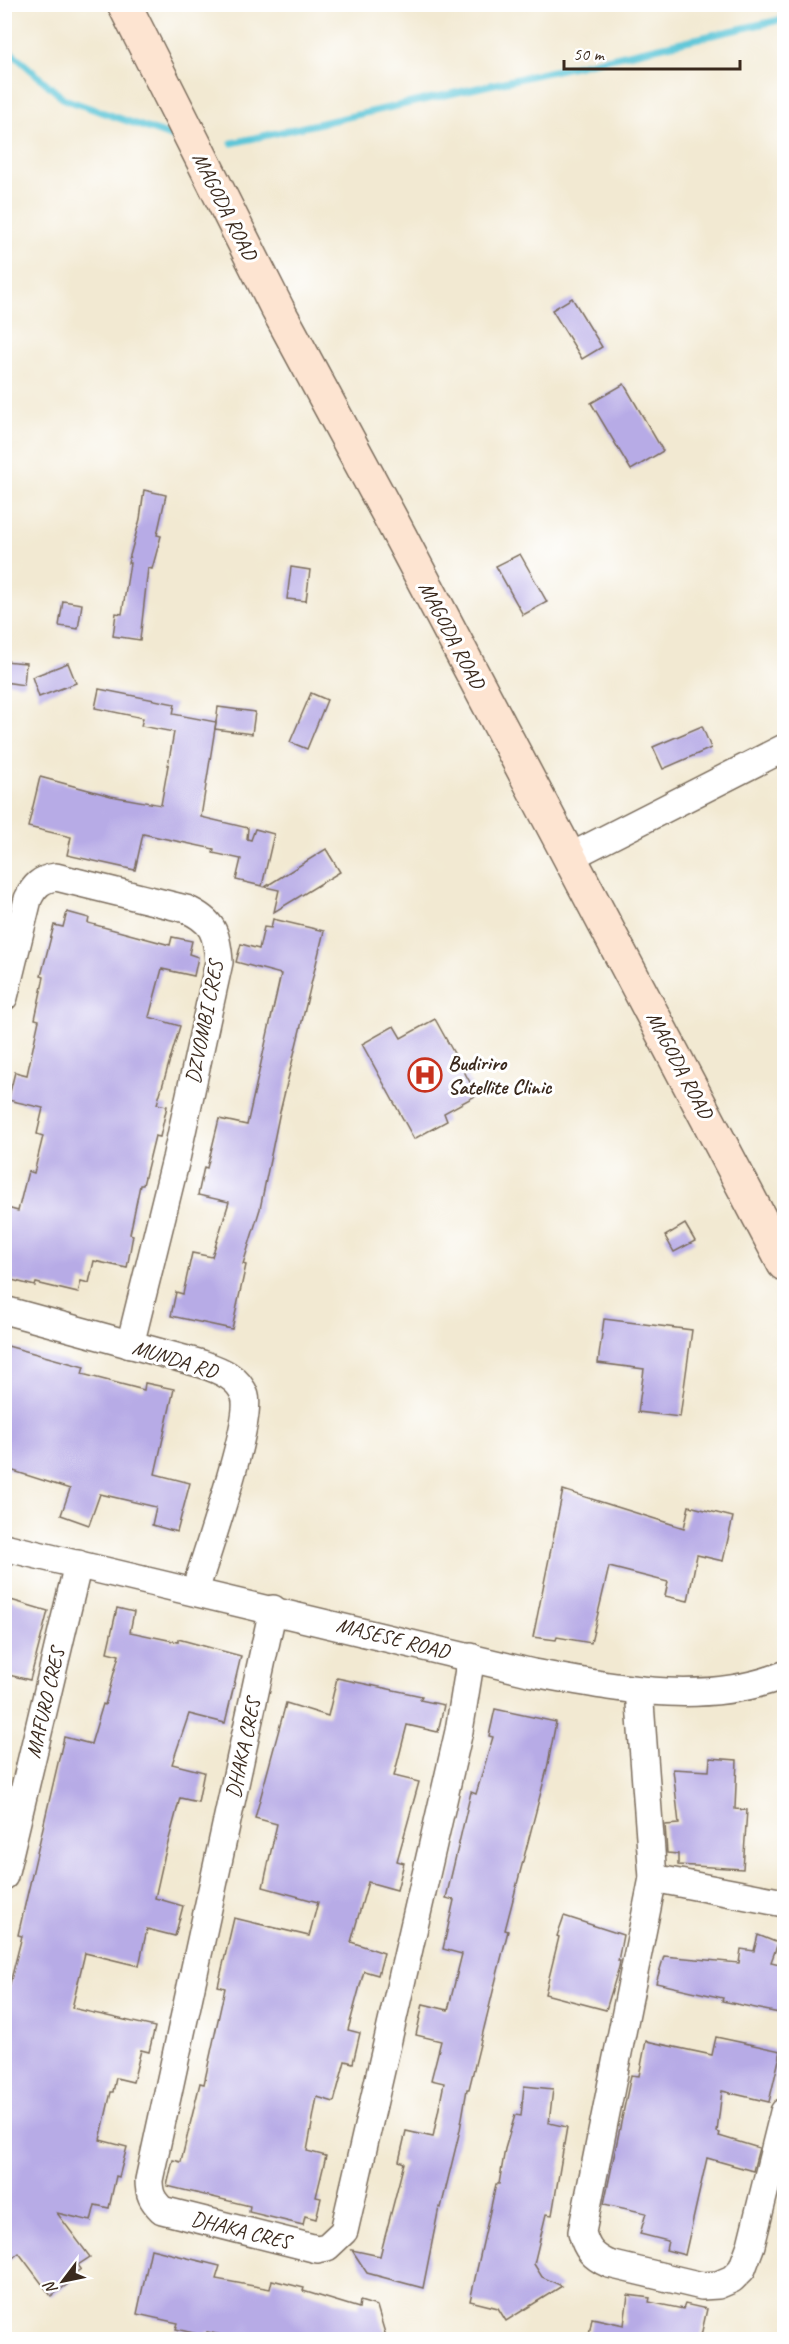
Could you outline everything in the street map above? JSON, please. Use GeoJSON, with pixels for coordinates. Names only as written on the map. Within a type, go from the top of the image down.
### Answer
{"type":"FeatureCollection","features":[{"type":"Feature","properties":{"kind":"street","name":"MAGODA ROAD"},"geometry":{"type":"LineString","coordinates":[[123,4],[278,310],[784,1264]]}},
{"type":"Feature","properties":{"kind":"street"},"geometry":{"type":"LineString","coordinates":[[570,857],[784,748]]}},
{"type":"Feature","properties":{"kind":"street","name":"DZVOMBI CRES"},"geometry":{"type":"LineString","coordinates":[[4,997],[28,899],[39,882],[47,878],[56,877],[186,909],[202,916],[213,929],[218,945],[219,962],[176,1159],[130,1345]]}},
{"type":"Feature","properties":{"kind":"street","name":"MUNDA RD"},"geometry":{"type":"LineString","coordinates":[[4,1310],[220,1370],[232,1378],[245,1396],[246,1408],[240,1440],[195,1591]]}},
{"type":"Feature","properties":{"kind":"street","name":"MASESE ROAD"},"geometry":{"type":"LineString","coordinates":[[4,1547],[273,1609],[533,1673],[639,1690],[683,1693],[727,1690],[767,1682],[784,1675]]}},
{"type":"Feature","properties":{"kind":"street","name":"MAFURO CRES"},"geometry":{"type":"LineString","coordinates":[[4,1876],[78,1564]]}},
{"type":"Feature","properties":{"kind":"street","name":"DHAKA CRES"},"geometry":{"type":"LineString","coordinates":[[273,1609],[149,2180],[149,2191],[151,2199],[162,2210],[317,2249],[327,2247],[344,2230],[459,1731],[471,1657]]}},
{"type":"Feature","properties":{"kind":"street"},"geometry":{"type":"LineString","coordinates":[[639,1690],[653,1878],[582,2232],[585,2246],[597,2259],[609,2264],[702,2286],[718,2285],[732,2279],[742,2270],[751,2245],[784,2112]]}},
{"type":"Feature","properties":{"kind":"street"},"geometry":{"type":"LineString","coordinates":[[653,1878],[784,1903]]}},
{"type":"Feature","properties":{"kind":"building"},"geometry":{"type":"Polygon","coordinates":[[[572,298],[602,347],[582,359],[552,310],[572,298]]]}},
{"type":"Feature","properties":{"kind":"building"},"geometry":{"type":"Polygon","coordinates":[[[624,384],[663,451],[631,470],[591,403],[624,384]]]}},
{"type":"Feature","properties":{"kind":"building"},"geometry":{"type":"Polygon","coordinates":[[[144,490],[166,495],[157,535],[161,536],[152,569],[148,568],[140,640],[113,636],[116,613],[122,614],[130,563],[128,563],[140,519],[144,490]]]}},
{"type":"Feature","properties":{"kind":"building"},"geometry":{"type":"Polygon","coordinates":[[[520,554],[547,602],[523,615],[496,566],[520,554]]]}},
{"type":"Feature","properties":{"kind":"building"},"geometry":{"type":"Polygon","coordinates":[[[291,567],[310,570],[306,601],[287,599],[291,567]]]}},
{"type":"Feature","properties":{"kind":"building"},"geometry":{"type":"Polygon","coordinates":[[[63,601],[82,604],[78,629],[59,626],[63,601]]]}},
{"type":"Feature","properties":{"kind":"building"},"geometry":{"type":"Polygon","coordinates":[[[4,661],[26,663],[24,685],[4,682],[4,661]]]}},
{"type":"Feature","properties":{"kind":"building"},"geometry":{"type":"Polygon","coordinates":[[[68,663],[76,683],[39,697],[32,677],[68,663]]]}},
{"type":"Feature","properties":{"kind":"building"},"geometry":{"type":"Polygon","coordinates":[[[99,689],[175,704],[173,714],[216,722],[201,817],[248,828],[247,839],[251,840],[255,829],[274,834],[262,886],[236,880],[241,859],[213,853],[214,849],[143,834],[135,870],[67,855],[71,837],[28,827],[40,777],[111,796],[161,805],[174,732],[141,726],[143,718],[95,708],[99,689]]]}},
{"type":"Feature","properties":{"kind":"building"},"geometry":{"type":"Polygon","coordinates":[[[311,693],[327,700],[307,749],[290,742],[311,693]]]}},
{"type":"Feature","properties":{"kind":"building"},"geometry":{"type":"Polygon","coordinates":[[[218,707],[255,712],[252,734],[215,729],[218,707]]]}},
{"type":"Feature","properties":{"kind":"building"},"geometry":{"type":"Polygon","coordinates":[[[702,726],[711,748],[663,769],[653,747],[702,726]]]}},
{"type":"Feature","properties":{"kind":"building"},"geometry":{"type":"Polygon","coordinates":[[[326,849],[340,872],[274,912],[279,890],[265,887],[326,849]]]}},
{"type":"Feature","properties":{"kind":"building"},"geometry":{"type":"Polygon","coordinates":[[[67,912],[89,918],[88,923],[170,945],[172,937],[192,941],[189,954],[198,957],[194,976],[162,969],[149,1017],[180,1026],[157,1104],[167,1106],[160,1137],[155,1136],[143,1185],[140,1185],[130,1234],[133,1235],[127,1268],[94,1261],[89,1283],[81,1281],[78,1293],[4,1278],[4,1207],[18,1211],[28,1171],[34,1173],[43,1136],[37,1134],[43,1108],[8,1100],[15,1072],[27,1075],[39,1020],[35,1019],[44,977],[41,976],[54,925],[63,927],[67,912]]]}},
{"type":"Feature","properties":{"kind":"building"},"geometry":{"type":"Polygon","coordinates":[[[273,919],[324,931],[279,1116],[260,1209],[243,1264],[246,1265],[232,1329],[171,1316],[176,1292],[183,1294],[192,1253],[212,1257],[229,1202],[198,1195],[219,1119],[247,1125],[281,974],[236,962],[241,944],[259,949],[264,927],[271,928],[273,919]]]}},
{"type":"Feature","properties":{"kind":"building"},"geometry":{"type":"Polygon","coordinates":[[[435,1019],[477,1095],[444,1113],[447,1121],[414,1139],[362,1044],[394,1026],[401,1038],[435,1019]]]}},
{"type":"Feature","properties":{"kind":"building"},"geometry":{"type":"Polygon","coordinates":[[[685,1224],[695,1241],[674,1252],[665,1236],[685,1224]]]}},
{"type":"Feature","properties":{"kind":"building"},"geometry":{"type":"Polygon","coordinates":[[[604,1319],[692,1330],[680,1417],[638,1412],[644,1369],[598,1363],[604,1319]]]}},
{"type":"Feature","properties":{"kind":"building"},"geometry":{"type":"Polygon","coordinates":[[[4,1345],[84,1367],[82,1374],[144,1390],[145,1383],[174,1389],[155,1474],[190,1483],[177,1532],[152,1525],[156,1507],[100,1494],[89,1525],[61,1515],[70,1489],[4,1468],[4,1345]]]}},
{"type":"Feature","properties":{"kind":"building"},"geometry":{"type":"Polygon","coordinates":[[[563,1490],[684,1528],[689,1506],[733,1517],[723,1561],[697,1555],[688,1601],[665,1596],[668,1582],[609,1567],[591,1643],[557,1637],[556,1640],[533,1637],[563,1490]]]}},
{"type":"Feature","properties":{"kind":"building"},"geometry":{"type":"Polygon","coordinates":[[[4,1598],[48,1611],[30,1680],[4,1674],[4,1598]]]}},
{"type":"Feature","properties":{"kind":"building"},"geometry":{"type":"Polygon","coordinates":[[[117,1608],[134,1612],[130,1632],[178,1642],[178,1639],[241,1656],[225,1723],[189,1714],[172,1764],[204,1772],[198,1802],[180,1798],[155,1898],[183,1906],[175,1936],[147,1929],[139,1966],[85,1953],[72,2008],[155,2027],[149,2052],[141,2050],[133,2082],[116,2078],[113,2092],[111,2092],[100,2140],[127,2147],[119,2177],[116,2176],[109,2208],[95,2205],[91,2221],[57,2213],[90,2257],[78,2265],[81,2269],[72,2275],[75,2279],[51,2296],[19,2253],[4,2265],[4,2007],[22,1936],[18,1935],[64,1737],[91,1744],[119,1655],[107,1652],[117,1608]]]}},
{"type":"Feature","properties":{"kind":"building"},"geometry":{"type":"Polygon","coordinates":[[[337,1678],[422,1696],[420,1700],[444,1705],[438,1732],[407,1725],[394,1776],[419,1782],[397,1861],[404,1863],[397,1890],[368,1882],[351,1942],[384,1953],[378,1975],[364,1971],[348,2030],[360,2033],[353,2063],[345,2061],[334,2102],[317,2097],[307,2151],[326,2156],[316,2197],[321,2198],[316,2219],[305,2216],[303,2225],[249,2212],[250,2206],[167,2186],[173,2160],[181,2162],[200,2083],[204,2084],[225,1988],[218,1986],[234,1918],[309,1936],[318,1902],[263,1887],[277,1824],[255,1818],[286,1703],[328,1716],[337,1678]]]}},
{"type":"Feature","properties":{"kind":"building"},"geometry":{"type":"Polygon","coordinates":[[[495,1709],[556,1722],[547,1769],[505,1930],[508,1931],[469,2089],[467,2089],[460,2130],[441,2208],[439,2207],[423,2288],[367,2273],[352,2250],[380,2256],[404,2163],[399,2161],[406,2131],[433,2137],[444,2083],[431,2080],[441,2041],[416,2035],[423,2004],[448,2010],[462,1954],[443,1949],[454,1900],[446,1898],[471,1792],[476,1794],[493,1737],[489,1736],[495,1709]]]}},
{"type":"Feature","properties":{"kind":"building"},"geometry":{"type":"Polygon","coordinates":[[[710,1758],[737,1760],[735,1809],[747,1810],[743,1869],[678,1865],[678,1854],[667,1853],[665,1825],[679,1824],[673,1769],[709,1771],[710,1758]]]}},
{"type":"Feature","properties":{"kind":"building"},"geometry":{"type":"Polygon","coordinates":[[[564,1916],[623,1935],[619,1967],[606,2010],[545,1994],[559,1937],[557,1936],[564,1916]]]}},
{"type":"Feature","properties":{"kind":"building"},"geometry":{"type":"Polygon","coordinates":[[[758,1935],[778,1943],[771,1962],[784,1965],[784,2014],[722,2001],[723,1998],[656,1983],[664,1956],[739,1963],[741,1949],[754,1951],[758,1935]]]}},
{"type":"Feature","properties":{"kind":"building"},"geometry":{"type":"Polygon","coordinates":[[[716,2037],[781,2051],[769,2102],[722,2091],[717,2132],[720,2133],[719,2136],[759,2148],[753,2171],[707,2158],[685,2255],[666,2250],[668,2241],[640,2234],[646,2213],[604,2204],[631,2075],[639,2076],[646,2041],[712,2055],[716,2037]]]}},
{"type":"Feature","properties":{"kind":"building"},"geometry":{"type":"Polygon","coordinates":[[[524,2086],[553,2089],[549,2123],[567,2127],[552,2215],[546,2214],[534,2264],[542,2277],[562,2286],[506,2321],[498,2308],[470,2301],[496,2184],[499,2184],[505,2149],[515,2115],[521,2116],[524,2086]]]}},
{"type":"Feature","properties":{"kind":"building"},"geometry":{"type":"Polygon","coordinates":[[[151,2249],[220,2266],[216,2279],[270,2289],[272,2280],[304,2288],[303,2291],[359,2308],[360,2301],[377,2306],[387,2340],[243,2340],[207,2332],[206,2336],[176,2329],[178,2323],[137,2314],[151,2249]]]}},
{"type":"Feature","properties":{"kind":"building"},"geometry":{"type":"Polygon","coordinates":[[[628,2295],[650,2298],[649,2302],[683,2309],[685,2304],[707,2309],[700,2340],[588,2340],[592,2318],[624,2325],[628,2295]]]}},
{"type":"Feature","properties":{"kind":"waterway"},"geometry":{"type":"LineString","coordinates":[[232,143],[784,19]]}},
{"type":"Feature","properties":{"kind":"waterway"},"geometry":{"type":"LineString","coordinates":[[4,46],[64,99],[173,137]]}},
{"type":"Feature","properties":{"kind":"place","name":"Budiriro Satellite Clinic"},"geometry":{"type":"Point","coordinates":[425,1075]}}]}
